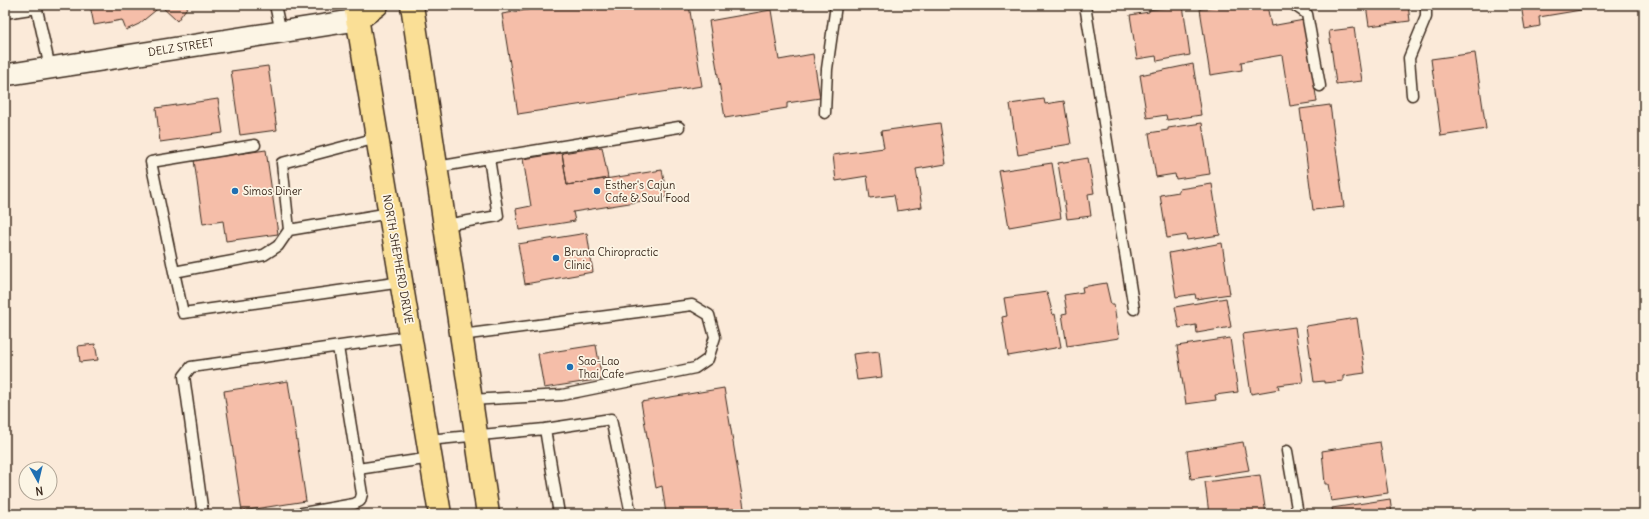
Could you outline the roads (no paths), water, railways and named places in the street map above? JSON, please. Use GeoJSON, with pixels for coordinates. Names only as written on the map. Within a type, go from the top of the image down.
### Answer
{"type":"FeatureCollection","features":[{"type":"Feature","properties":{"kind":"main road"},"geometry":{"type":"LineString","coordinates":[[356,13],[377,5]]}},
{"type":"Feature","properties":{"kind":"main road"},"geometry":{"type":"LineString","coordinates":[[412,5],[488,514]]}},
{"type":"Feature","properties":{"kind":"main road","name":"NORTH SHEPHERD DRIVE"},"geometry":{"type":"LineString","coordinates":[[356,13],[412,336],[440,514]]}},
{"type":"Feature","properties":{"kind":"street","name":"DELZ STREET"},"geometry":{"type":"LineString","coordinates":[[5,75],[281,32],[356,13]]}},
{"type":"Feature","properties":{"kind":"lane"},"geometry":{"type":"LineString","coordinates":[[275,5],[281,32]]}},
{"type":"Feature","properties":{"kind":"lane"},"geometry":{"type":"LineString","coordinates":[[825,113],[827,69],[836,5]]}},
{"type":"Feature","properties":{"kind":"lane"},"geometry":{"type":"LineString","coordinates":[[1085,5],[1134,309]]}},
{"type":"Feature","properties":{"kind":"lane"},"geometry":{"type":"LineString","coordinates":[[1294,5],[1307,14],[1320,86]]}},
{"type":"Feature","properties":{"kind":"lane"},"geometry":{"type":"LineString","coordinates":[[1412,95],[1409,58],[1426,17],[1426,5]]}},
{"type":"Feature","properties":{"kind":"lane"},"geometry":{"type":"LineString","coordinates":[[5,13],[37,7],[50,68]]}},
{"type":"Feature","properties":{"kind":"lane"},"geometry":{"type":"LineString","coordinates":[[436,166],[679,127]]}},
{"type":"Feature","properties":{"kind":"lane"},"geometry":{"type":"LineString","coordinates":[[174,272],[264,255],[278,246],[289,230],[282,163],[377,138]]}},
{"type":"Feature","properties":{"kind":"lane"},"geometry":{"type":"LineString","coordinates":[[255,145],[152,162],[183,313],[402,282]]}},
{"type":"Feature","properties":{"kind":"lane"},"geometry":{"type":"LineString","coordinates":[[445,225],[498,216],[489,158]]}},
{"type":"Feature","properties":{"kind":"lane"},"geometry":{"type":"LineString","coordinates":[[289,230],[390,213]]}},
{"type":"Feature","properties":{"kind":"lane"},"geometry":{"type":"LineString","coordinates":[[461,335],[692,305],[709,316],[715,337],[708,359],[695,368],[562,395],[470,400]]}},
{"type":"Feature","properties":{"kind":"lane"},"geometry":{"type":"LineString","coordinates":[[203,514],[184,376],[191,367],[412,336]]}},
{"type":"Feature","properties":{"kind":"lane"},"geometry":{"type":"LineString","coordinates":[[296,514],[354,504],[360,501],[362,494],[338,347]]}},
{"type":"Feature","properties":{"kind":"lane"},"geometry":{"type":"LineString","coordinates":[[358,469],[430,449],[475,434],[545,428],[611,419],[631,514]]}},
{"type":"Feature","properties":{"kind":"lane"},"geometry":{"type":"LineString","coordinates":[[545,428],[559,514]]}},
{"type":"Feature","properties":{"kind":"lane"},"geometry":{"type":"LineString","coordinates":[[1287,451],[1298,514]]}},
{"type":"Feature","properties":{"kind":"place","name":"Simos Diner"},"geometry":{"type":"Point","coordinates":[235,191]}},
{"type":"Feature","properties":{"kind":"place","name":"Esther's Cajun Cafe & Soul Food"},"geometry":{"type":"Point","coordinates":[597,191]}},
{"type":"Feature","properties":{"kind":"place","name":"Bruna Chiropractic Clinic"},"geometry":{"type":"Point","coordinates":[556,258]}},
{"type":"Feature","properties":{"kind":"place","name":"Sao-Lao Thai Cafe"},"geometry":{"type":"Point","coordinates":[570,367]}}]}
